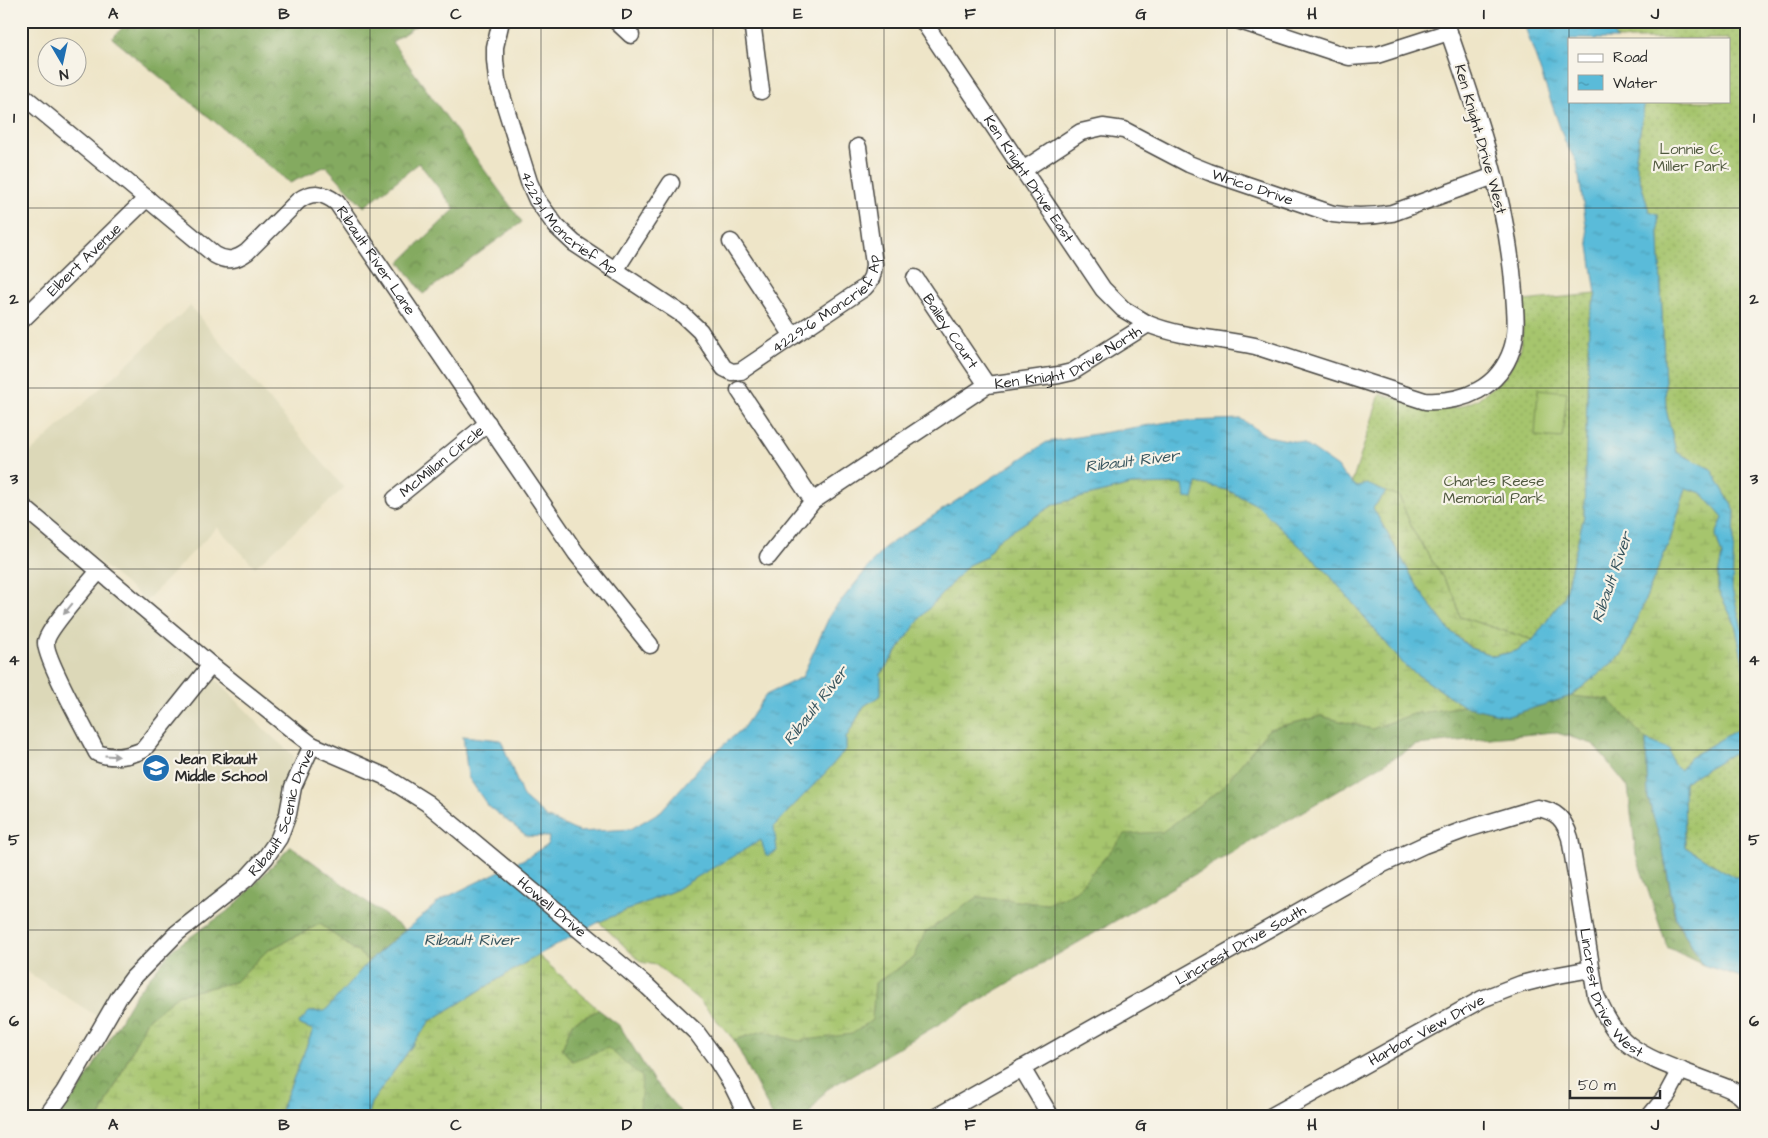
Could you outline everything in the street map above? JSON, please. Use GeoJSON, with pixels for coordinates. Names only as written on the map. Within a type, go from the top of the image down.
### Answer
{"type":"FeatureCollection","features":[{"type":"Feature","properties":{"kind":"street","name":"4229-1 Moncrief Ap"},"geometry":{"type":"LineString","coordinates":[[501,21],[495,47],[497,80],[529,182],[537,200],[565,235],[574,243],[683,315],[700,331],[724,368],[732,372]]}},
{"type":"Feature","properties":{"kind":"street"},"geometry":{"type":"LineString","coordinates":[[616,21],[631,35]]}},
{"type":"Feature","properties":{"kind":"street"},"geometry":{"type":"LineString","coordinates":[[752,21],[761,91]]}},
{"type":"Feature","properties":{"kind":"street","name":"Ken Knight Drive East"},"geometry":{"type":"LineString","coordinates":[[923,21],[1104,289],[1123,309],[1148,324]]}},
{"type":"Feature","properties":{"kind":"street"},"geometry":{"type":"LineString","coordinates":[[1240,21],[1350,57],[1383,54],[1447,26]]}},
{"type":"Feature","properties":{"kind":"street","name":"Ken Knight Drive West"},"geometry":{"type":"LineString","coordinates":[[1447,26],[1494,176],[1505,224],[1513,276],[1516,321],[1515,335],[1508,359],[1489,383],[1474,393]]}},
{"type":"Feature","properties":{"kind":"street","name":"Ribault River Lane"},"geometry":{"type":"LineString","coordinates":[[21,94],[222,259],[239,258],[306,196],[317,193],[328,196],[337,203],[576,553],[650,645]]}},
{"type":"Feature","properties":{"kind":"street","name":"Wrico Drive"},"geometry":{"type":"LineString","coordinates":[[1023,170],[1081,132],[1103,127],[1124,130],[1195,167],[1333,214],[1347,216],[1376,216],[1392,213],[1494,176]]}},
{"type":"Feature","properties":{"kind":"street","name":"4229-6 Moncrief Ap"},"geometry":{"type":"LineString","coordinates":[[732,372],[741,371],[864,288],[873,275],[874,264],[858,147]]}},
{"type":"Feature","properties":{"kind":"street"},"geometry":{"type":"LineString","coordinates":[[616,269],[671,183]]}},
{"type":"Feature","properties":{"kind":"street","name":"Elbert Avenue"},"geometry":{"type":"LineString","coordinates":[[21,321],[146,198]]}},
{"type":"Feature","properties":{"kind":"street"},"geometry":{"type":"LineString","coordinates":[[731,242],[793,336]]}},
{"type":"Feature","properties":{"kind":"street","name":"Bailey Court"},"geometry":{"type":"LineString","coordinates":[[915,278],[987,385]]}},
{"type":"Feature","properties":{"kind":"street","name":"Ken Knight Drive North"},"geometry":{"type":"LineString","coordinates":[[768,557],[813,501],[987,385],[1072,372],[1148,324],[1166,332],[1255,346],[1425,401],[1441,402],[1458,399],[1474,393]]}},
{"type":"Feature","properties":{"kind":"street"},"geometry":{"type":"LineString","coordinates":[[739,390],[813,501]]}},
{"type":"Feature","properties":{"kind":"street","name":"McMillan Circle"},"geometry":{"type":"LineString","coordinates":[[395,499],[488,424]]}},
{"type":"Feature","properties":{"kind":"street","name":"Ribault Scenic Drive"},"geometry":{"type":"LineString","coordinates":[[21,505],[212,665],[279,720],[312,744],[293,787],[288,814],[278,838],[266,857],[246,879],[177,932],[134,978],[120,997],[64,1092],[46,1117]]}},
{"type":"Feature","properties":{"kind":"street"},"geometry":{"type":"LineString","coordinates":[[99,571],[52,629],[46,640],[49,658],[97,754],[118,757],[132,755],[143,750],[212,665]]}},
{"type":"Feature","properties":{"kind":"street","name":"Howell Drive"},"geometry":{"type":"LineString","coordinates":[[312,744],[384,776],[427,803],[648,987],[697,1033],[712,1052],[731,1083],[748,1117]]}},
{"type":"Feature","properties":{"kind":"street","name":"Lincrest Drive South"},"geometry":{"type":"LineString","coordinates":[[936,1117],[1382,865],[1464,830],[1527,810],[1537,808],[1547,810],[1558,816]]}},
{"type":"Feature","properties":{"kind":"street","name":"Lincrest Drive West"},"geometry":{"type":"LineString","coordinates":[[1558,816],[1566,826],[1570,838],[1596,996],[1605,1016],[1616,1032],[1627,1043],[1646,1056],[1735,1091],[1747,1103]]}},
{"type":"Feature","properties":{"kind":"street","name":"Harbor View Drive"},"geometry":{"type":"LineString","coordinates":[[1270,1117],[1482,999],[1521,984],[1591,969]]}},
{"type":"Feature","properties":{"kind":"street"},"geometry":{"type":"LineString","coordinates":[[1022,1068],[1051,1117]]}},
{"type":"Feature","properties":{"kind":"street"},"geometry":{"type":"LineString","coordinates":[[1649,1117],[1668,1094],[1680,1070]]}},
{"type":"Feature","properties":{"kind":"shaded area"},"geometry":{"type":"Polygon","coordinates":[[[190,306],[344,488],[255,567],[217,527],[146,601],[21,498],[21,461],[190,306]]]}},
{"type":"Feature","properties":{"kind":"shaded area","name":"Jean Ribault Middle School"},"geometry":{"type":"Polygon","coordinates":[[[21,515],[211,674],[267,732],[294,756],[276,832],[264,849],[237,878],[163,935],[134,967],[98,1017],[21,968],[21,515]]]}},
{"type":"Feature","properties":{"kind":"green space"},"geometry":{"type":"Polygon","coordinates":[[[129,21],[423,21],[392,42],[522,222],[423,294],[400,262],[455,209],[419,163],[364,207],[326,166],[290,183],[112,38],[129,21]]]}},
{"type":"Feature","properties":{"kind":"green space","name":"Lonnie C. Miller Park"},"geometry":{"type":"Polygon","coordinates":[[[1608,21],[1747,21],[1747,648],[1732,589],[1735,511],[1711,469],[1676,452],[1666,410],[1658,214],[1649,211],[1635,162],[1645,102],[1730,102],[1730,38],[1616,38],[1608,21]]]}},
{"type":"Feature","properties":{"kind":"green space","name":"Charles Reese Memorial Park"},"geometry":{"type":"Polygon","coordinates":[[[1596,294],[1589,320],[1584,516],[1564,597],[1533,640],[1460,617],[1454,595],[1413,531],[1399,496],[1356,486],[1352,483],[1380,394],[1432,409],[1457,408],[1478,399],[1506,376],[1521,348],[1523,301],[1596,294]]]}},
{"type":"Feature","properties":{"kind":"green space"},"geometry":{"type":"Polygon","coordinates":[[[1538,389],[1567,392],[1562,438],[1535,436],[1538,389]]]}},
{"type":"Feature","properties":{"kind":"green space"},"geometry":{"type":"Polygon","coordinates":[[[1197,483],[1227,490],[1257,505],[1327,572],[1406,667],[1464,706],[1413,714],[1372,729],[1321,716],[1269,729],[1220,790],[1162,832],[1125,834],[1076,891],[1047,904],[978,897],[925,932],[914,958],[875,983],[872,1020],[852,1034],[798,1041],[763,1031],[734,1040],[700,1001],[656,965],[641,962],[599,922],[673,891],[761,839],[846,749],[846,738],[864,706],[881,695],[881,675],[921,617],[968,565],[986,557],[996,541],[1055,504],[1131,485],[1184,484],[1193,499],[1197,483]]]}},
{"type":"Feature","properties":{"kind":"green space"},"geometry":{"type":"Polygon","coordinates":[[[1686,488],[1702,493],[1723,518],[1716,535],[1722,556],[1718,576],[1718,590],[1735,624],[1747,680],[1747,715],[1740,728],[1689,758],[1681,770],[1673,764],[1668,749],[1646,740],[1610,700],[1571,696],[1622,655],[1670,540],[1686,488]]]}},
{"type":"Feature","properties":{"kind":"green space"},"geometry":{"type":"Polygon","coordinates":[[[1386,492],[1399,496],[1413,531],[1454,595],[1460,617],[1533,640],[1516,651],[1494,656],[1471,648],[1448,629],[1420,591],[1373,508],[1386,492]]]}},
{"type":"Feature","properties":{"kind":"green space"},"geometry":{"type":"Polygon","coordinates":[[[1571,696],[1610,700],[1646,740],[1648,798],[1663,850],[1675,919],[1703,965],[1667,947],[1636,855],[1628,787],[1593,744],[1554,732],[1416,745],[826,1090],[807,1117],[773,1117],[734,1040],[763,1031],[798,1041],[872,1020],[875,983],[914,958],[925,932],[978,897],[1047,904],[1076,891],[1125,833],[1162,832],[1220,790],[1269,729],[1321,716],[1372,729],[1413,714],[1464,706],[1508,716],[1571,696]]]}},
{"type":"Feature","properties":{"kind":"green space"},"geometry":{"type":"Polygon","coordinates":[[[1747,740],[1747,877],[1734,877],[1685,847],[1684,782],[1737,751],[1747,740]]]}},
{"type":"Feature","properties":{"kind":"green space"},"geometry":{"type":"Polygon","coordinates":[[[291,846],[405,930],[369,961],[320,924],[267,951],[235,982],[178,995],[147,1020],[100,1117],[56,1117],[79,1091],[135,995],[173,949],[232,908],[291,846]]]}},
{"type":"Feature","properties":{"kind":"green space"},"geometry":{"type":"Polygon","coordinates":[[[320,924],[369,961],[325,1012],[309,1012],[298,1024],[313,1030],[282,1107],[281,1117],[100,1117],[147,1020],[178,995],[235,982],[267,951],[320,924]]]}},
{"type":"Feature","properties":{"kind":"green space"},"geometry":{"type":"Polygon","coordinates":[[[538,955],[599,1010],[572,1023],[562,1049],[572,1061],[608,1048],[642,1077],[640,1109],[613,1117],[367,1117],[371,1103],[430,1021],[538,955]]]}},
{"type":"Feature","properties":{"kind":"green space"},"geometry":{"type":"Polygon","coordinates":[[[599,1010],[620,1026],[653,1080],[685,1117],[613,1117],[640,1109],[572,1061],[562,1049],[572,1023],[599,1010]]]}},
{"type":"Feature","properties":{"kind":"water","name":"Ribault River"},"geometry":{"type":"Polygon","coordinates":[[[1523,21],[1608,21],[1616,38],[1568,38],[1568,102],[1645,102],[1635,162],[1649,211],[1658,214],[1666,409],[1676,452],[1711,469],[1735,511],[1732,589],[1747,648],[1747,682],[1735,624],[1718,590],[1718,576],[1722,556],[1716,535],[1723,518],[1702,493],[1686,488],[1670,540],[1622,655],[1571,696],[1508,716],[1464,706],[1406,667],[1327,572],[1257,505],[1227,490],[1197,483],[1193,499],[1185,498],[1183,484],[1131,485],[1055,504],[996,541],[986,557],[968,565],[921,617],[881,674],[881,695],[864,706],[846,738],[846,749],[774,826],[777,851],[766,856],[761,840],[673,891],[599,922],[538,955],[430,1021],[371,1103],[367,1117],[281,1117],[282,1107],[313,1030],[298,1024],[309,1012],[325,1011],[369,961],[441,900],[528,857],[548,844],[549,837],[527,836],[488,806],[468,777],[463,736],[501,740],[523,797],[546,817],[579,832],[631,829],[661,811],[703,763],[743,728],[766,695],[802,677],[831,613],[885,547],[1047,442],[1168,422],[1241,419],[1267,436],[1303,443],[1338,467],[1343,475],[1356,486],[1367,484],[1386,492],[1373,508],[1420,591],[1448,629],[1470,648],[1494,656],[1516,651],[1533,640],[1564,597],[1584,516],[1589,320],[1596,294],[1577,163],[1565,142],[1523,21]]]}},
{"type":"Feature","properties":{"kind":"water"},"geometry":{"type":"Polygon","coordinates":[[[1747,715],[1747,740],[1737,751],[1684,782],[1685,847],[1734,877],[1747,877],[1747,979],[1703,965],[1676,919],[1663,850],[1648,798],[1646,740],[1669,749],[1673,764],[1681,770],[1689,758],[1740,728],[1747,715]]]}},
{"type":"Feature","properties":{"kind":"place","name":"Jean Ribault Middle School"},"geometry":{"type":"Point","coordinates":[156,768]}}]}
